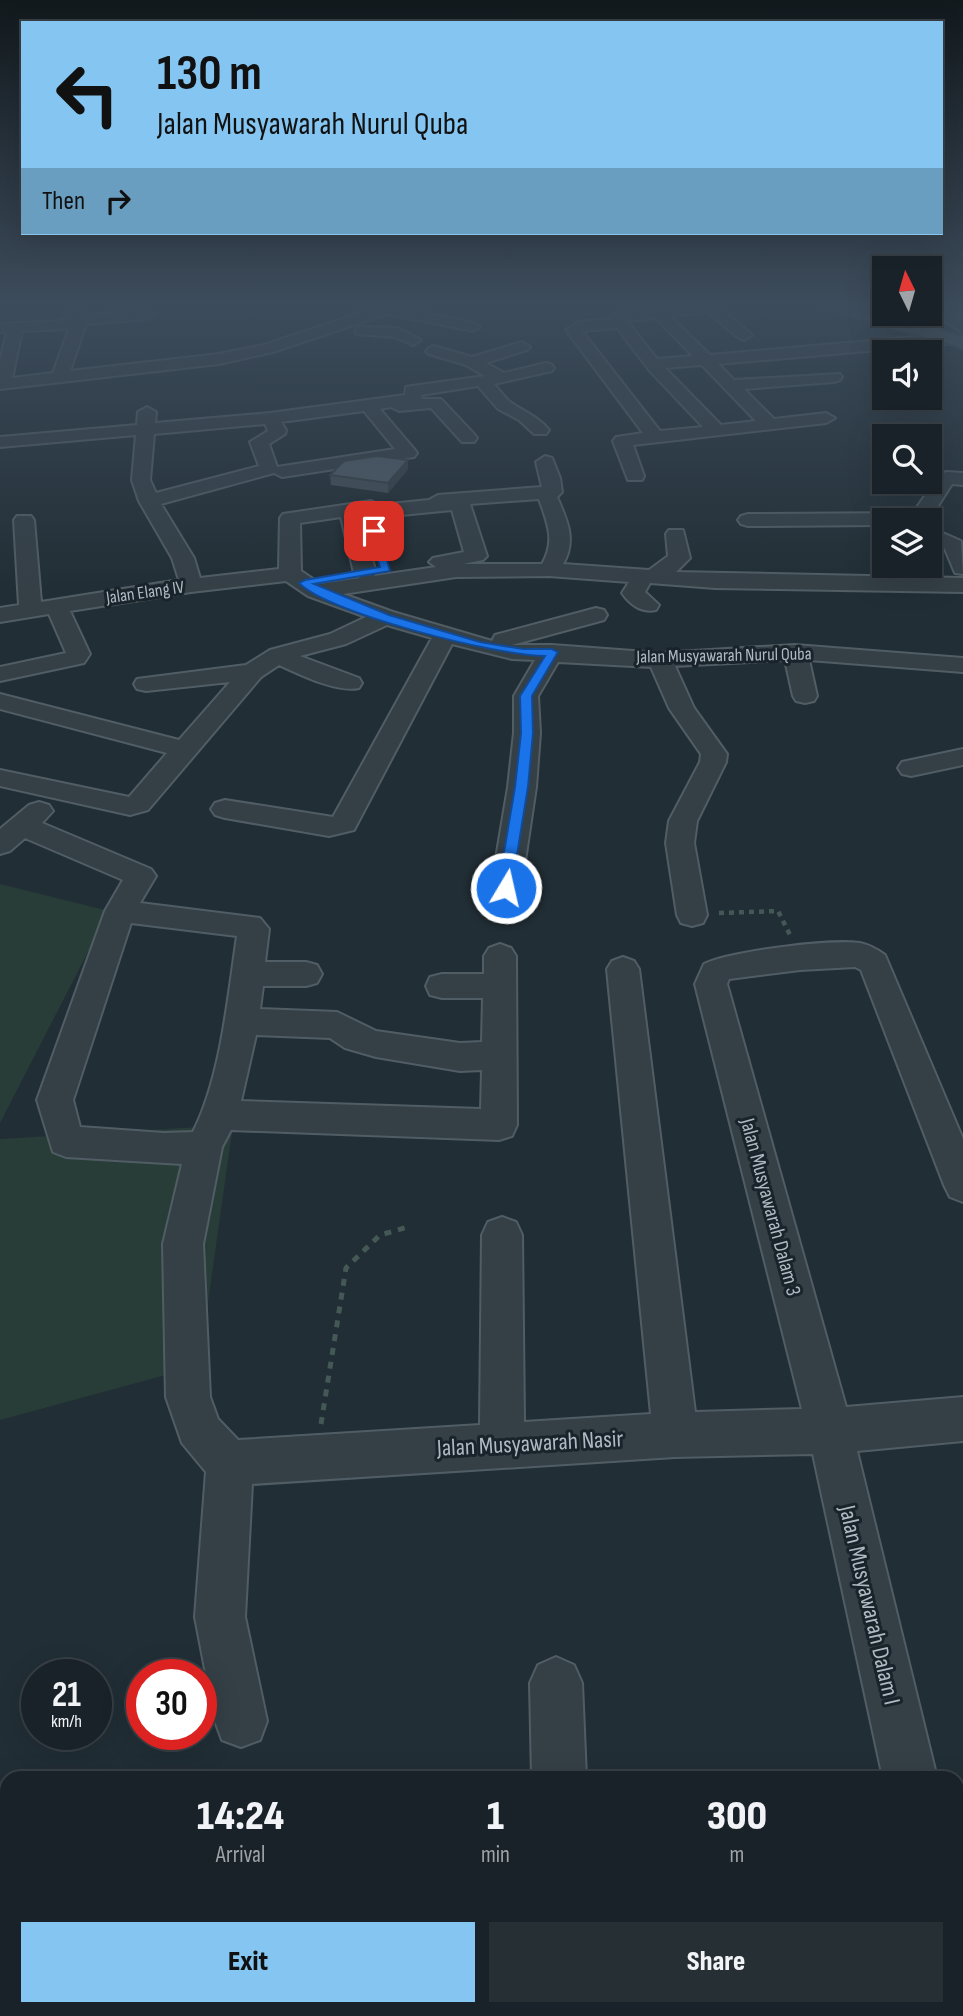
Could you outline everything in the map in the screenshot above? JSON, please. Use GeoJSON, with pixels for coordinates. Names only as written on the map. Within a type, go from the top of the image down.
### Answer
{"type":"FeatureCollection","features":[{"type":"Feature","properties":{"kind":"street"},"geometry":{"type":"LineString","coordinates":[[282,471],[408,453],[354,398]]}},
{"type":"Feature","properties":{"kind":"street"},"geometry":{"type":"LineString","coordinates":[[365,407],[414,398]]}},
{"type":"Feature","properties":{"kind":"street"},"geometry":{"type":"LineString","coordinates":[[498,398],[504,405],[525,416],[540,430]]}},
{"type":"Feature","properties":{"kind":"street"},"geometry":{"type":"LineString","coordinates":[[624,398],[655,437]]}},
{"type":"Feature","properties":{"kind":"street"},"geometry":{"type":"LineString","coordinates":[[686,398],[715,429]]}},
{"type":"Feature","properties":{"kind":"street"},"geometry":{"type":"LineString","coordinates":[[744,398],[768,423]]}},
{"type":"Feature","properties":{"kind":"street"},"geometry":{"type":"LineString","coordinates":[[635,476],[622,441],[827,417],[809,398]]}},
{"type":"Feature","properties":{"kind":"street"},"geometry":{"type":"LineString","coordinates":[[0,442],[25,431],[147,422],[270,418],[433,402],[468,438]]}},
{"type":"Feature","properties":{"kind":"street"},"geometry":{"type":"LineString","coordinates":[[149,501],[269,469],[259,442],[276,434],[277,430],[270,418]]}},
{"type":"Feature","properties":{"kind":"street"},"geometry":{"type":"LineString","coordinates":[[147,422],[195,421]]}},
{"type":"Feature","properties":{"kind":"street"},"geometry":{"type":"LineString","coordinates":[[147,422],[141,475],[149,501],[183,558],[191,585]]}},
{"type":"Feature","properties":{"kind":"street"},"geometry":{"type":"LineString","coordinates":[[304,583],[290,518],[334,511],[552,492],[545,462]]}},
{"type":"Feature","properties":{"kind":"street"},"geometry":{"type":"LineString","coordinates":[[927,508],[947,478],[963,479]]}},
{"type":"Feature","properties":{"kind":"street"},"geometry":{"type":"LineString","coordinates":[[546,493],[563,537],[561,554],[549,570]]}},
{"type":"Feature","properties":{"kind":"street"},"geometry":{"type":"LineString","coordinates":[[304,583],[378,561],[471,558],[476,554],[460,503],[350,514],[378,561]]}},
{"type":"Feature","properties":{"kind":"street"},"geometry":{"type":"LineString","coordinates":[[368,513],[378,561]]}},
{"type":"Feature","properties":{"kind":"street"},"geometry":{"type":"LineString","coordinates":[[24,520],[30,609]]}},
{"type":"Feature","properties":{"kind":"street"},"geometry":{"type":"LineString","coordinates":[[748,520],[872,520]]}},
{"type":"Feature","properties":{"kind":"street"},"geometry":{"type":"LineString","coordinates":[[648,605],[633,593],[648,575],[664,571],[679,558],[676,534]]}},
{"type":"Feature","properties":{"kind":"street"},"geometry":{"type":"LineString","coordinates":[[942,539],[954,545],[963,568]]}},
{"type":"Feature","properties":{"kind":"street"},"geometry":{"type":"LineString","coordinates":[[304,583],[449,571],[549,570],[715,581],[963,585]]}},
{"type":"Feature","properties":{"kind":"street","name":"Jalan Elang IV"},"geometry":{"type":"LineString","coordinates":[[0,615],[191,585],[304,583]]}},
{"type":"Feature","properties":{"kind":"street","name":"Jalan Musyawarah Nurul Quba"},"geometry":{"type":"LineString","coordinates":[[304,583],[385,617],[479,645],[523,653],[552,652],[660,660],[795,652],[963,665]]}},
{"type":"Feature","properties":{"kind":"street"},"geometry":{"type":"LineString","coordinates":[[0,674],[76,658],[78,654],[55,605]]}},
{"type":"Feature","properties":{"kind":"street"},"geometry":{"type":"LineString","coordinates":[[479,645],[596,615]]}},
{"type":"Feature","properties":{"kind":"street"},"geometry":{"type":"LineString","coordinates":[[0,778],[130,806],[138,804],[252,672],[278,655],[338,639],[385,617]]}},
{"type":"Feature","properties":{"kind":"street"},"geometry":{"type":"LineString","coordinates":[[225,809],[329,827],[344,823],[445,635]]}},
{"type":"Feature","properties":{"kind":"street"},"geometry":{"type":"LineString","coordinates":[[506,888],[522,787],[527,733],[526,696],[552,652]]}},
{"type":"Feature","properties":{"kind":"street"},"geometry":{"type":"LineString","coordinates":[[795,652],[805,696]]}},
{"type":"Feature","properties":{"kind":"street"},"geometry":{"type":"LineString","coordinates":[[278,655],[309,670],[350,683]]}},
{"type":"Feature","properties":{"kind":"street"},"geometry":{"type":"LineString","coordinates":[[660,660],[682,708],[714,754],[713,762],[682,821],[680,844],[692,915]]}},
{"type":"Feature","properties":{"kind":"street"},"geometry":{"type":"LineString","coordinates":[[146,684],[252,672]]}},
{"type":"Feature","properties":{"kind":"street"},"geometry":{"type":"LineString","coordinates":[[0,701],[185,750]]}},
{"type":"Feature","properties":{"kind":"street"},"geometry":{"type":"LineString","coordinates":[[911,768],[963,757]]}},
{"type":"Feature","properties":{"kind":"street"},"geometry":{"type":"LineString","coordinates":[[0,844],[62,792]]}},
{"type":"Feature","properties":{"kind":"street"},"geometry":{"type":"LineString","coordinates":[[22,825],[141,876],[120,911],[55,1100],[64,1138],[68,1143],[164,1149],[212,1131],[499,1125],[500,971],[442,986]]}},
{"type":"Feature","properties":{"kind":"street"},"geometry":{"type":"LineString","coordinates":[[120,911],[252,928],[253,933],[242,1021],[183,1244],[187,1397],[192,1420],[202,1438],[230,1463],[220,1616],[242,1721]]}},
{"type":"Feature","properties":{"kind":"street","name":"Jalan Musyawarah Dalam 3"},"geometry":{"type":"LineString","coordinates":[[830,1431],[711,984],[715,972],[724,968],[800,958],[860,955],[874,963],[963,1185]]}},
{"type":"Feature","properties":{"kind":"street"},"geometry":{"type":"LineString","coordinates":[[623,969],[675,1434]]}},
{"type":"Feature","properties":{"kind":"street"},"geometry":{"type":"LineString","coordinates":[[247,974],[306,974]]}},
{"type":"Feature","properties":{"kind":"street"},"geometry":{"type":"LineString","coordinates":[[242,1021],[337,1025],[357,1039],[376,1044],[460,1057],[499,1055]]}},
{"type":"Feature","properties":{"kind":"street"},"geometry":{"type":"LineString","coordinates":[[502,1235],[502,1444]]}},
{"type":"Feature","properties":{"kind":"street","name":"Jalan Musyawarah Nasir"},"geometry":{"type":"LineString","coordinates":[[230,1463],[675,1434],[830,1431],[963,1419]]}},
{"type":"Feature","properties":{"kind":"street","name":"Jalan Musyawarah Dalam I"},"geometry":{"type":"LineString","coordinates":[[830,1431],[909,1771]]}},
{"type":"Feature","properties":{"kind":"street"},"geometry":{"type":"LineString","coordinates":[[556,1683],[559,1771]]}},
{"type":"Feature","properties":{"kind":"path"},"geometry":{"type":"LineString","coordinates":[[692,915],[778,911]]}},
{"type":"Feature","properties":{"kind":"path"},"geometry":{"type":"LineString","coordinates":[[316,1457],[346,1268],[380,1235],[408,1227]]}},
{"type":"Feature","properties":{"kind":"green space"},"geometry":{"type":"Polygon","coordinates":[[[0,884],[109,911],[0,1123],[0,884]]]}},
{"type":"Feature","properties":{"kind":"green space"},"geometry":{"type":"Polygon","coordinates":[[[233,1125],[199,1366],[0,1420],[0,1139],[233,1125]]]}},
{"type":"Feature","properties":{"kind":"building"},"geometry":{"type":"Polygon","coordinates":[[[377,456],[408,460],[388,483],[330,475],[344,461],[377,456]]]}},
{"type":"Feature","properties":{"kind":"route"},"geometry":{"type":"LineString","coordinates":[[374,531],[386,569],[305,583],[339,601],[479,645],[523,653],[552,652],[526,696],[528,714],[522,787],[506,888]]}}]}
